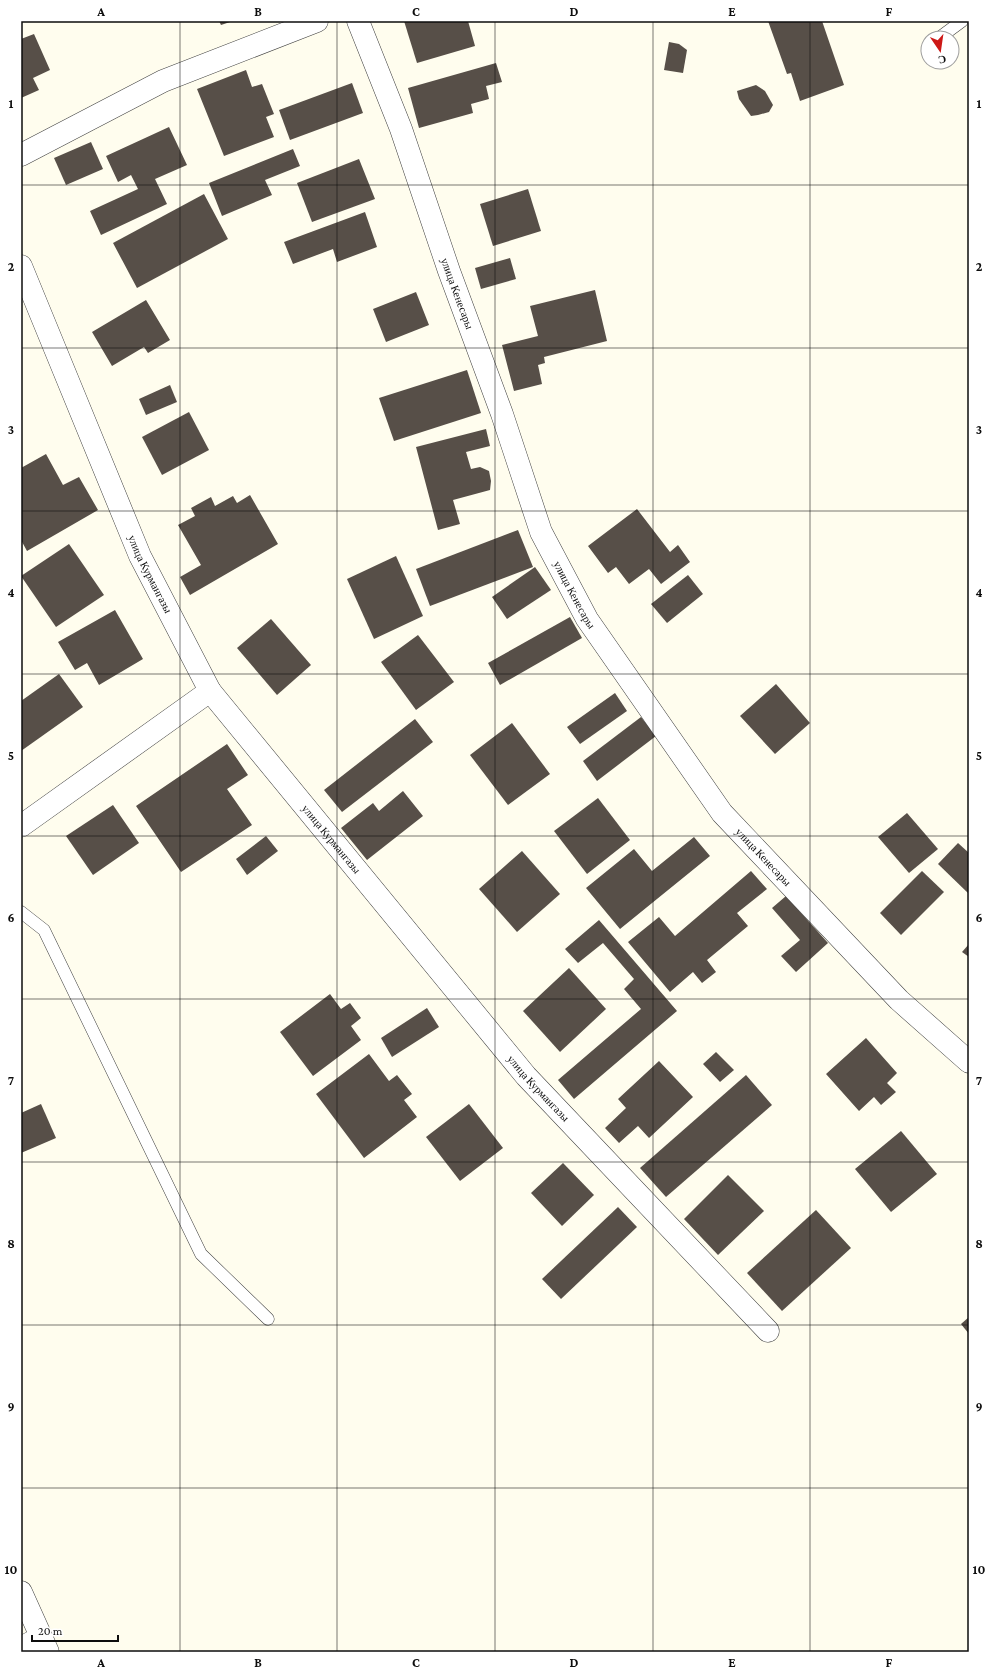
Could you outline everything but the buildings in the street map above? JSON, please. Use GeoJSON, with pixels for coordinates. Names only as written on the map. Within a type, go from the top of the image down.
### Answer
{"type":"FeatureCollection","features":[{"type":"Feature","properties":{"kind":"street"},"geometry":{"type":"LineString","coordinates":[[21,155],[163,81],[317,21]]}},
{"type":"Feature","properties":{"kind":"street","name":"улица Кенесары"},"geometry":{"type":"LineString","coordinates":[[358,21],[401,129],[450,271],[502,414],[541,532],[587,619],[722,813],[899,1000],[969,1062]]}},
{"type":"Feature","properties":{"kind":"street","name":"улица Курмангазы"},"geometry":{"type":"LineString","coordinates":[[21,266],[140,556],[210,691],[526,1076],[768,1331]]}},
{"type":"Feature","properties":{"kind":"street"},"geometry":{"type":"LineString","coordinates":[[21,826],[210,691]]}},
{"type":"Feature","properties":{"kind":"street"},"geometry":{"type":"LineString","coordinates":[[21,1592],[45,1645],[21,1648]]}},
{"type":"Feature","properties":{"kind":"lane"},"geometry":{"type":"LineString","coordinates":[[950,30],[962,21]]}},
{"type":"Feature","properties":{"kind":"lane"},"geometry":{"type":"LineString","coordinates":[[21,912],[44,930],[201,1254],[268,1319]]}}]}
